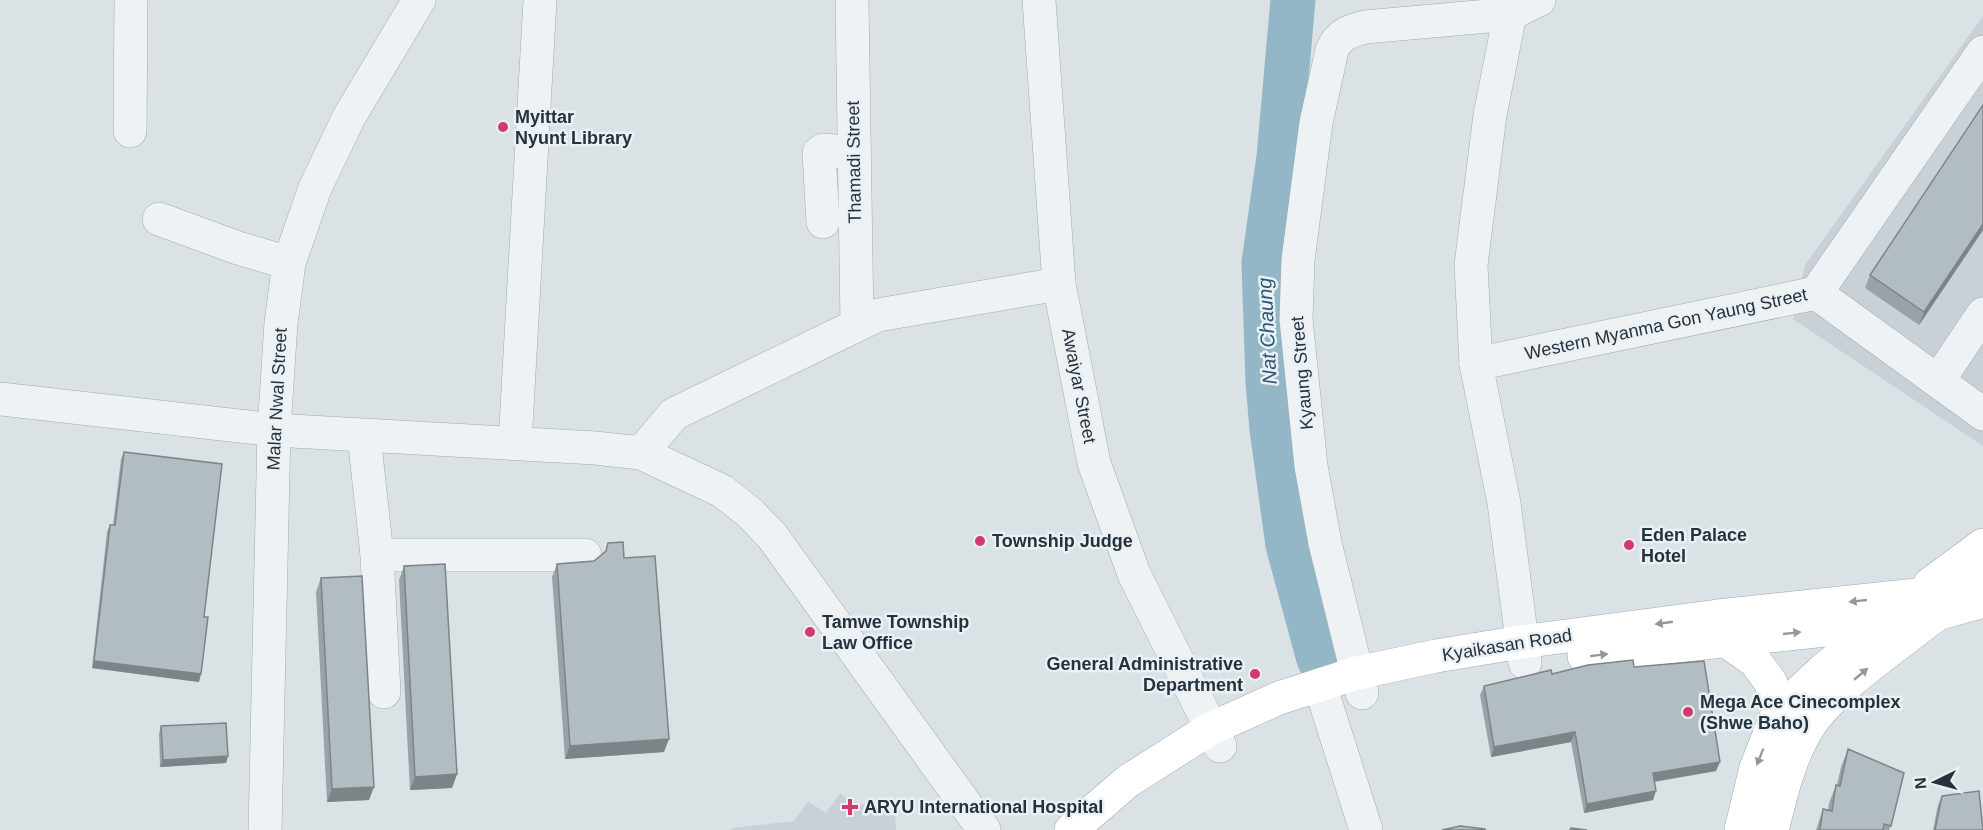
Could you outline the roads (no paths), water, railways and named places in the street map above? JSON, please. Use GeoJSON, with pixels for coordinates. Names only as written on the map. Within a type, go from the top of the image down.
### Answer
{"type":"FeatureCollection","features":[{"type":"Feature","properties":{"kind":"main road"},"geometry":{"type":"LineString","coordinates":[[1772,830],[1788,769],[1807,729],[1829,703],[1858,676],[1983,545]]}},
{"type":"Feature","properties":{"kind":"main road","name":"Kyaikasan Road"},"geometry":{"type":"LineString","coordinates":[[1928,604],[1983,579]]}},
{"type":"Feature","properties":{"kind":"main road","name":"Kyaikasan Road"},"geometry":{"type":"LineString","coordinates":[[1523,653],[1718,616],[1983,601]]}},
{"type":"Feature","properties":{"kind":"main road"},"geometry":{"type":"LineString","coordinates":[[1741,830],[1756,768],[1778,712],[1824,669],[1881,624],[1928,604]]}},
{"type":"Feature","properties":{"kind":"main road","name":"Kyaikasan Road"},"geometry":{"type":"LineString","coordinates":[[1096,830],[1215,738],[1279,698],[1323,694],[1436,656],[1523,653],[1725,640],[1881,624]]}},
{"type":"Feature","properties":{"kind":"main road"},"geometry":{"type":"LineString","coordinates":[[1725,640],[1755,661],[1771,683],[1778,712]]}},
{"type":"Feature","properties":{"kind":"main road","name":"Kyaikasan Road"},"geometry":{"type":"LineString","coordinates":[[1071,830],[1128,781],[1215,738]]}},
{"type":"Feature","properties":{"kind":"street"},"geometry":{"type":"LineString","coordinates":[[130,130],[131,0]]}},
{"type":"Feature","properties":{"kind":"street","name":"Malar Nwal Street"},"geometry":{"type":"LineString","coordinates":[[266,830],[274,430],[281,323],[289,263],[315,188],[348,117],[419,0]]}},
{"type":"Feature","properties":{"kind":"street"},"geometry":{"type":"LineString","coordinates":[[515,443],[540,0]]}},
{"type":"Feature","properties":{"kind":"street","name":"Thamadi Street"},"geometry":{"type":"LineString","coordinates":[[852,0],[857,324]]}},
{"type":"Feature","properties":{"kind":"street","name":"Awaiyar Street"},"geometry":{"type":"LineString","coordinates":[[1039,0],[1059,284],[1094,462],[1134,574],[1215,738]]}},
{"type":"Feature","properties":{"kind":"street"},"geometry":{"type":"LineString","coordinates":[[1423,11],[1510,14],[1539,0]]}},
{"type":"Feature","properties":{"kind":"street","name":"Kyaung Street"},"geometry":{"type":"LineString","coordinates":[[1360,683],[1325,543],[1311,466],[1296,319],[1298,260],[1316,123],[1336,40],[1346,33],[1423,11]]}},
{"type":"Feature","properties":{"kind":"street"},"geometry":{"type":"LineString","coordinates":[[1510,14],[1490,116],[1471,265],[1476,364],[1504,503],[1523,653]]}},
{"type":"Feature","properties":{"kind":"street","name":"Western Myanma Gon Yaung Street"},"geometry":{"type":"LineString","coordinates":[[1476,364],[1816,294],[1983,52]]}},
{"type":"Feature","properties":{"kind":"street"},"geometry":{"type":"LineString","coordinates":[[823,222],[819,153],[823,150],[854,153]]}},
{"type":"Feature","properties":{"kind":"street"},"geometry":{"type":"LineString","coordinates":[[159,219],[238,248],[289,263]]}},
{"type":"Feature","properties":{"kind":"street"},"geometry":{"type":"LineString","coordinates":[[642,453],[674,414],[878,315],[1059,284]]}},
{"type":"Feature","properties":{"kind":"street"},"geometry":{"type":"LineString","coordinates":[[1816,294],[1983,414]]}},
{"type":"Feature","properties":{"kind":"street"},"geometry":{"type":"LineString","coordinates":[[1938,381],[1983,314]]}},
{"type":"Feature","properties":{"kind":"street"},"geometry":{"type":"LineString","coordinates":[[0,399],[274,430],[515,443],[642,453],[722,491],[750,513],[772,536],[984,830]]}},
{"type":"Feature","properties":{"kind":"street"},"geometry":{"type":"LineString","coordinates":[[364,436],[377,555],[384,692]]}},
{"type":"Feature","properties":{"kind":"street"},"geometry":{"type":"LineString","coordinates":[[377,555],[585,555]]}},
{"type":"Feature","properties":{"kind":"street"},"geometry":{"type":"LineString","coordinates":[[1323,694],[1366,830]]}},
{"type":"Feature","properties":{"kind":"waterway","name":"Nat Chaung"},"geometry":{"type":"LineString","coordinates":[[1293,0],[1279,157],[1264,263],[1268,382],[1288,545],[1319,659]]}},
{"type":"Feature","properties":{"kind":"place","name":"Myittar Nyunt Library"},"geometry":{"type":"Point","coordinates":[503,127]}},
{"type":"Feature","properties":{"kind":"place","name":"Township Judge"},"geometry":{"type":"Point","coordinates":[980,541]}},
{"type":"Feature","properties":{"kind":"place","name":"Eden Palace Hotel"},"geometry":{"type":"Point","coordinates":[1629,545]}},
{"type":"Feature","properties":{"kind":"place","name":"Tamwe Township Law Office"},"geometry":{"type":"Point","coordinates":[810,632]}},
{"type":"Feature","properties":{"kind":"place","name":"General Administrative Department"},"geometry":{"type":"Point","coordinates":[1255,674]}},
{"type":"Feature","properties":{"kind":"place","name":"Mega Ace Cinecomplex (Shwe Baho)"},"geometry":{"type":"Point","coordinates":[1688,712]}},
{"type":"Feature","properties":{"kind":"place","name":"ARYU International Hospital"},"geometry":{"type":"Point","coordinates":[850,807]}}]}
